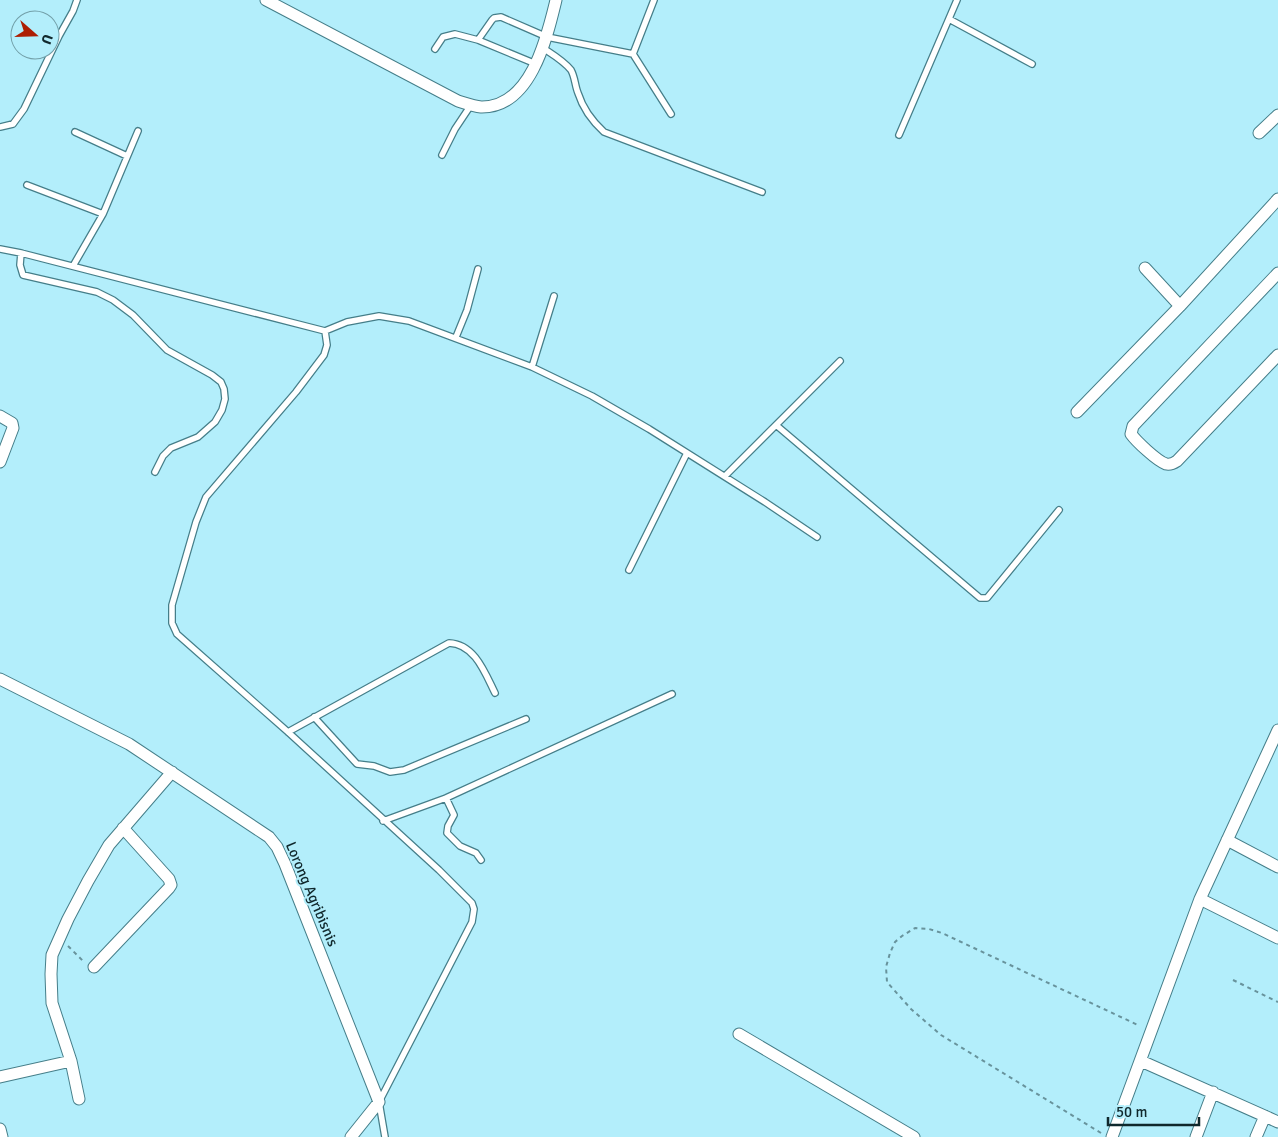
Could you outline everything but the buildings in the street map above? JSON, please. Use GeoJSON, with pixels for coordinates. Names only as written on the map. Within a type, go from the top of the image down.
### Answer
{"type":"FeatureCollection","features":[{"type":"Feature","properties":{"kind":"street"},"geometry":{"type":"LineString","coordinates":[[266,0],[458,101],[480,107],[492,106],[513,96],[536,64],[545,42],[556,0]]}},
{"type":"Feature","properties":{"kind":"street"},"geometry":{"type":"LineString","coordinates":[[1259,133],[1278,115]]}},
{"type":"Feature","properties":{"kind":"street"},"geometry":{"type":"LineString","coordinates":[[1077,412],[1180,306],[1278,199]]}},
{"type":"Feature","properties":{"kind":"street"},"geometry":{"type":"LineString","coordinates":[[1145,268],[1180,306]]}},
{"type":"Feature","properties":{"kind":"street"},"geometry":{"type":"LineString","coordinates":[[1276,280],[1133,426],[1132,434],[1136,440],[1167,464],[1178,461],[1278,356]]}},
{"type":"Feature","properties":{"kind":"street"},"geometry":{"type":"LineString","coordinates":[[0,416],[12,423],[13,428],[0,462]]}},
{"type":"Feature","properties":{"kind":"street","name":"Lorong Agribisnis"},"geometry":{"type":"LineString","coordinates":[[0,679],[129,744],[269,837],[277,847],[285,864],[379,1102]]}},
{"type":"Feature","properties":{"kind":"street"},"geometry":{"type":"LineString","coordinates":[[1112,1137],[1200,899],[1278,730]]}},
{"type":"Feature","properties":{"kind":"street"},"geometry":{"type":"LineString","coordinates":[[79,1099],[71,1061],[52,1003],[52,955],[58,938],[88,881],[110,845],[172,772]]}},
{"type":"Feature","properties":{"kind":"street"},"geometry":{"type":"LineString","coordinates":[[94,968],[171,885],[169,879],[123,828]]}},
{"type":"Feature","properties":{"kind":"street"},"geometry":{"type":"LineString","coordinates":[[1227,840],[1278,867]]}},
{"type":"Feature","properties":{"kind":"street"},"geometry":{"type":"LineString","coordinates":[[1200,899],[1278,938]]}},
{"type":"Feature","properties":{"kind":"street"},"geometry":{"type":"LineString","coordinates":[[739,1034],[914,1137]]}},
{"type":"Feature","properties":{"kind":"street"},"geometry":{"type":"LineString","coordinates":[[0,1077],[71,1061]]}},
{"type":"Feature","properties":{"kind":"street"},"geometry":{"type":"LineString","coordinates":[[1141,1061],[1278,1122]]}},
{"type":"Feature","properties":{"kind":"street"},"geometry":{"type":"LineString","coordinates":[[1196,1137],[1213,1092]]}},
{"type":"Feature","properties":{"kind":"street"},"geometry":{"type":"LineString","coordinates":[[351,1137],[379,1102]]}},
{"type":"Feature","properties":{"kind":"street"},"geometry":{"type":"LineString","coordinates":[[1256,1137],[1265,1116]]}},
{"type":"Feature","properties":{"kind":"street"},"geometry":{"type":"LineString","coordinates":[[0,1129],[2,1137]]}},
{"type":"Feature","properties":{"kind":"lane"},"geometry":{"type":"LineString","coordinates":[[0,128],[13,124],[24,109],[77,0]]}},
{"type":"Feature","properties":{"kind":"lane"},"geometry":{"type":"LineString","coordinates":[[633,54],[654,0]]}},
{"type":"Feature","properties":{"kind":"lane"},"geometry":{"type":"LineString","coordinates":[[899,135],[958,0]]}},
{"type":"Feature","properties":{"kind":"lane"},"geometry":{"type":"LineString","coordinates":[[478,40],[492,20],[496,17],[501,17],[545,42],[633,54],[671,114]]}},
{"type":"Feature","properties":{"kind":"lane"},"geometry":{"type":"LineString","coordinates":[[950,18],[1032,64]]}},
{"type":"Feature","properties":{"kind":"lane"},"geometry":{"type":"LineString","coordinates":[[435,48],[442,37],[455,34],[478,40],[536,64]]}},
{"type":"Feature","properties":{"kind":"lane"},"geometry":{"type":"LineString","coordinates":[[545,42],[555,56],[571,71],[578,93],[588,114],[604,132],[762,192]]}},
{"type":"Feature","properties":{"kind":"lane"},"geometry":{"type":"LineString","coordinates":[[442,155],[455,129],[471,105]]}},
{"type":"Feature","properties":{"kind":"lane"},"geometry":{"type":"LineString","coordinates":[[73,266],[103,214],[138,131]]}},
{"type":"Feature","properties":{"kind":"lane"},"geometry":{"type":"LineString","coordinates":[[75,132],[127,156]]}},
{"type":"Feature","properties":{"kind":"lane"},"geometry":{"type":"LineString","coordinates":[[27,185],[103,214]]}},
{"type":"Feature","properties":{"kind":"lane"},"geometry":{"type":"LineString","coordinates":[[0,249],[326,331],[347,322],[379,316],[409,321],[532,367],[592,396],[725,476],[817,537]]}},
{"type":"Feature","properties":{"kind":"lane"},"geometry":{"type":"LineString","coordinates":[[21,253],[20,265],[23,275],[97,292],[113,300],[134,315],[167,350],[221,382],[225,399],[222,410],[215,422],[198,437],[171,448],[163,456],[156,472]]}},
{"type":"Feature","properties":{"kind":"lane"},"geometry":{"type":"LineString","coordinates":[[456,338],[467,310],[478,269]]}},
{"type":"Feature","properties":{"kind":"lane"},"geometry":{"type":"LineString","coordinates":[[532,367],[554,296]]}},
{"type":"Feature","properties":{"kind":"lane"},"geometry":{"type":"LineString","coordinates":[[326,331],[327,345],[324,355],[296,392],[206,497],[196,522],[172,605],[172,623],[177,634],[288,732],[383,821],[439,870],[472,903],[474,909],[472,922],[379,1102],[385,1137]]}},
{"type":"Feature","properties":{"kind":"lane"},"geometry":{"type":"LineString","coordinates":[[725,476],[840,361]]}},
{"type":"Feature","properties":{"kind":"lane"},"geometry":{"type":"LineString","coordinates":[[776,426],[980,598],[986,598],[1059,510]]}},
{"type":"Feature","properties":{"kind":"lane"},"geometry":{"type":"LineString","coordinates":[[629,570],[687,453]]}},
{"type":"Feature","properties":{"kind":"lane"},"geometry":{"type":"LineString","coordinates":[[288,732],[449,643],[458,644],[475,655],[495,692]]}},
{"type":"Feature","properties":{"kind":"lane"},"geometry":{"type":"LineString","coordinates":[[383,821],[446,798],[672,694]]}},
{"type":"Feature","properties":{"kind":"lane"},"geometry":{"type":"LineString","coordinates":[[314,717],[357,764],[374,766],[390,772],[404,770],[526,719]]}},
{"type":"Feature","properties":{"kind":"lane"},"geometry":{"type":"LineString","coordinates":[[446,798],[454,815],[447,828],[447,833],[460,846],[476,853],[481,860]]}},
{"type":"Feature","properties":{"kind":"path"},"geometry":{"type":"LineString","coordinates":[[1107,1137],[940,1035],[911,1009],[887,982],[886,967],[890,954],[896,942],[909,931],[915,928],[929,929],[942,933],[1152,1032]]}},
{"type":"Feature","properties":{"kind":"path"},"geometry":{"type":"LineString","coordinates":[[58,938],[90,967],[94,968]]}},
{"type":"Feature","properties":{"kind":"path"},"geometry":{"type":"LineString","coordinates":[[1233,980],[1278,1002]]}}]}
